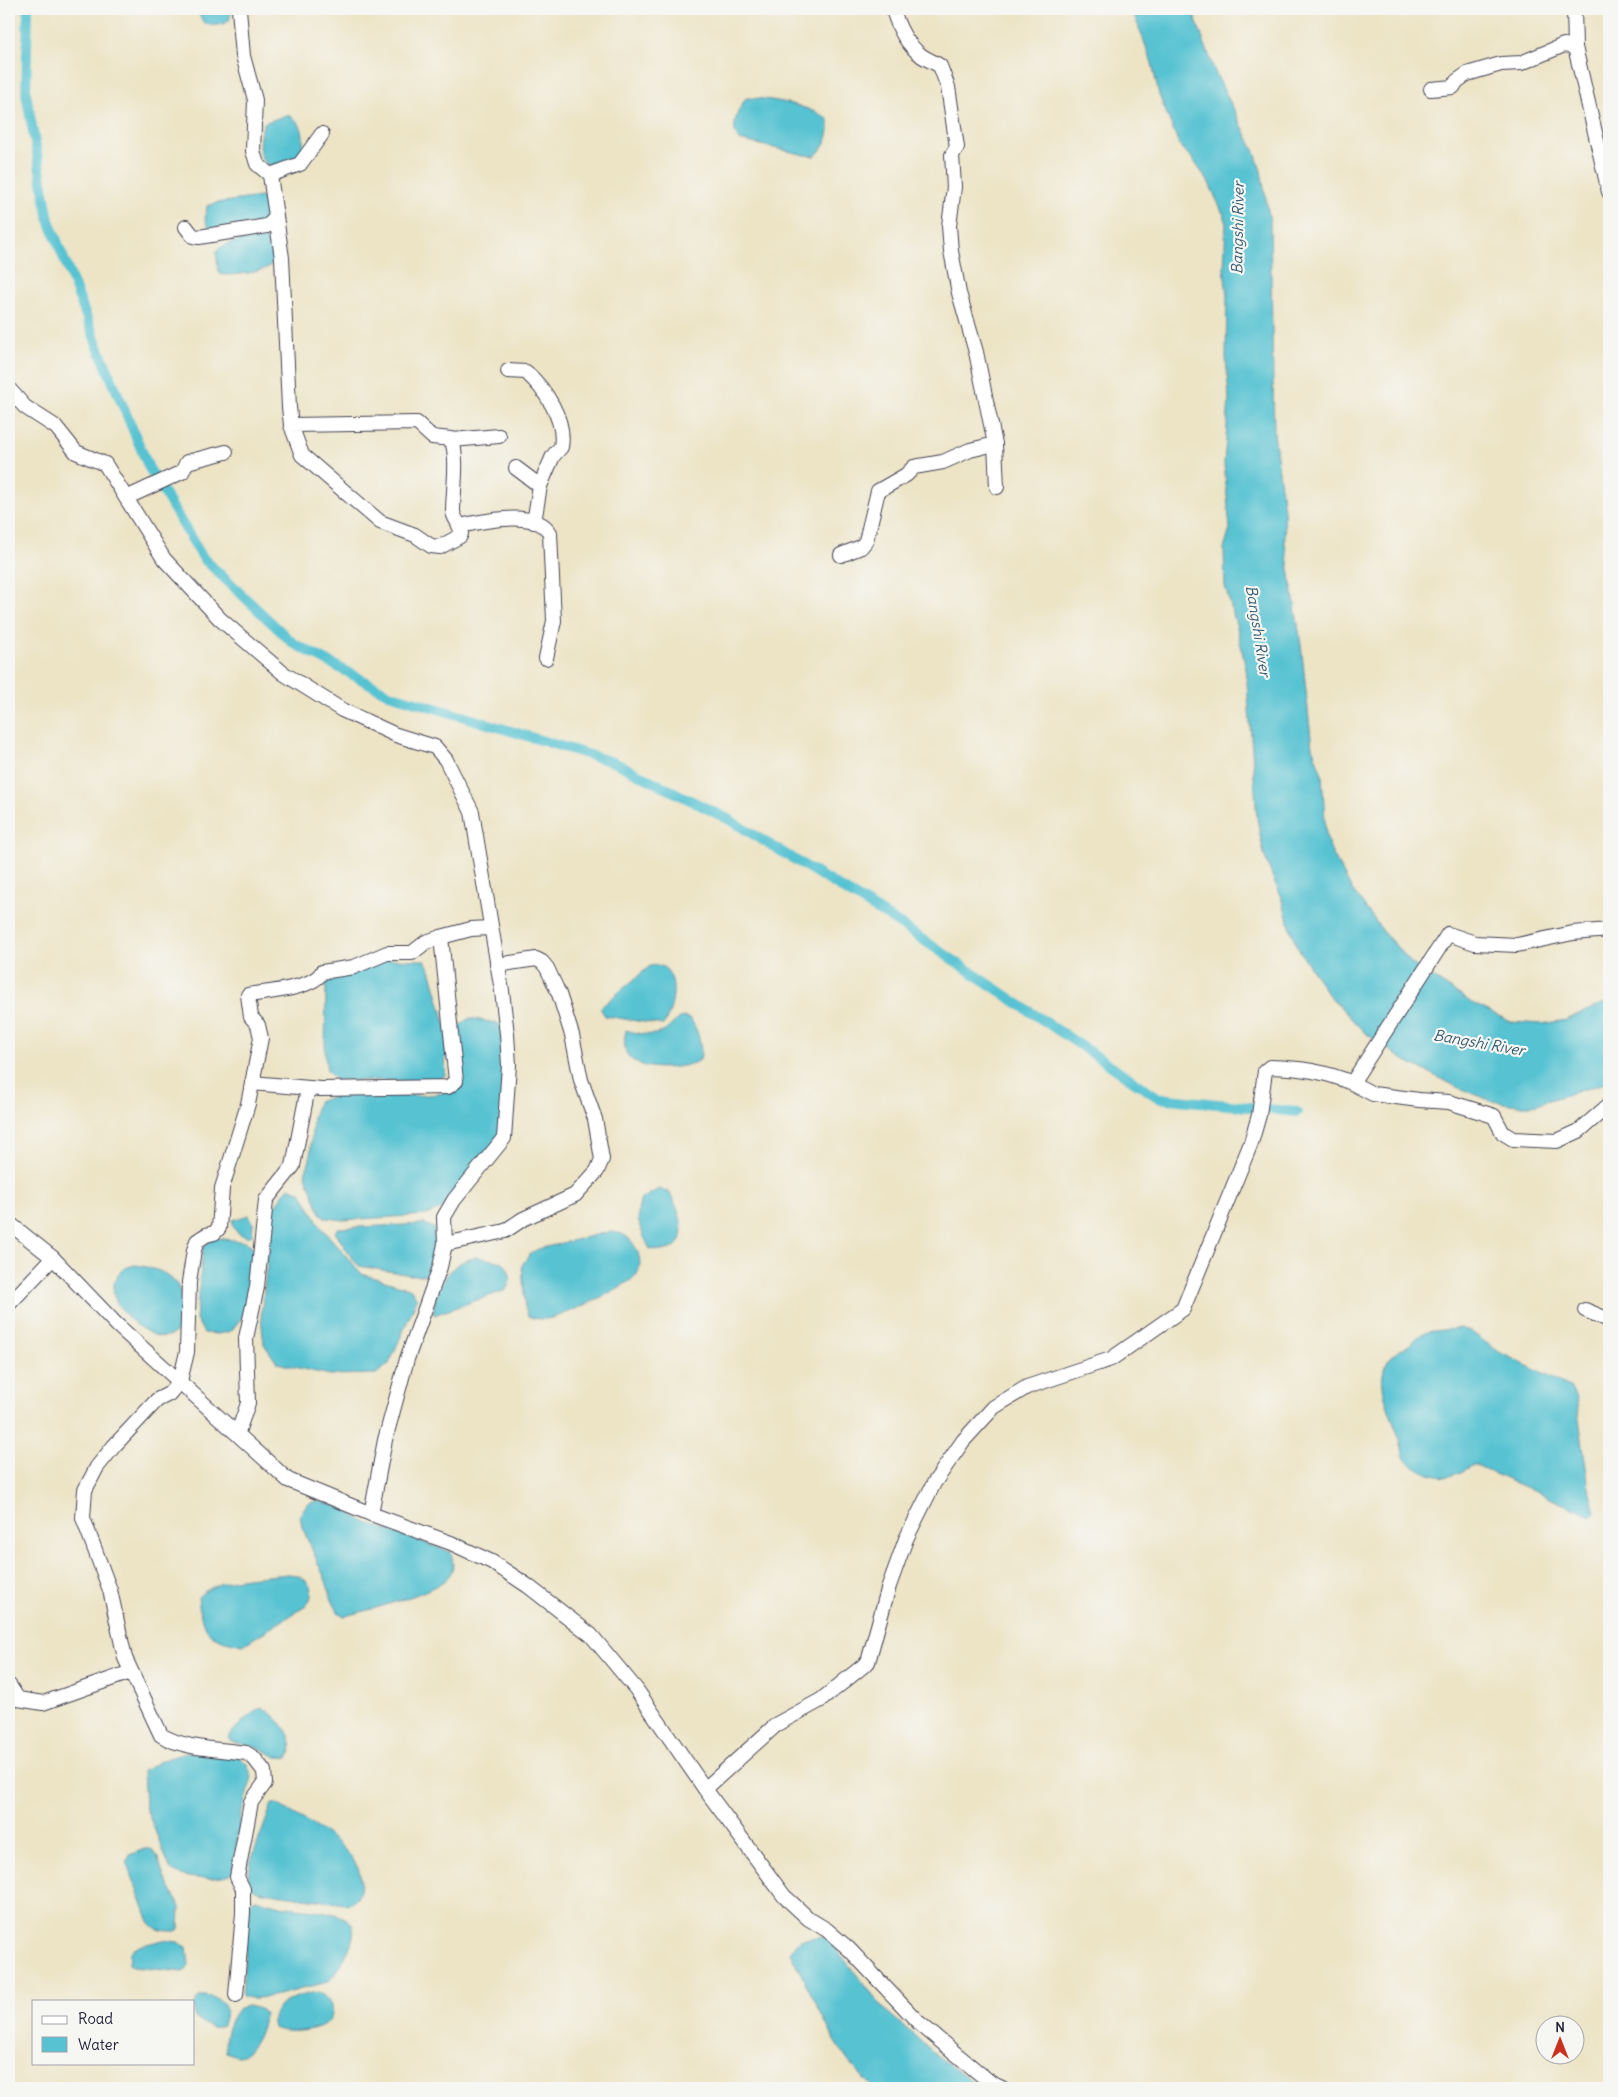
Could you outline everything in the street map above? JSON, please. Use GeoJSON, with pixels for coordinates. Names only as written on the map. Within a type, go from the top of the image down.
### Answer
{"type":"FeatureCollection","features":[{"type":"Feature","properties":{"kind":"street"},"geometry":{"type":"LineString","coordinates":[[239,9],[243,56],[255,100],[253,151],[257,164],[270,175],[282,258],[291,425],[302,455],[380,522],[415,535],[431,546],[440,547],[460,536],[462,532],[453,512],[455,498],[452,440]]}},
{"type":"Feature","properties":{"kind":"street"},"geometry":{"type":"LineString","coordinates":[[893,9],[897,26],[905,38],[924,58],[940,66],[948,87],[957,147],[952,155],[954,187],[948,226],[951,251],[959,292],[976,352],[995,444],[997,487]]}},
{"type":"Feature","properties":{"kind":"street"},"geometry":{"type":"LineString","coordinates":[[1574,9],[1575,47],[1606,166],[1609,192]]}},
{"type":"Feature","properties":{"kind":"street"},"geometry":{"type":"LineString","coordinates":[[1431,89],[1453,87],[1466,74],[1501,64],[1520,63],[1564,45],[1575,47]]}},
{"type":"Feature","properties":{"kind":"street"},"geometry":{"type":"LineString","coordinates":[[270,175],[300,164],[312,145],[322,134]]}},
{"type":"Feature","properties":{"kind":"street"},"geometry":{"type":"LineString","coordinates":[[186,227],[193,236],[199,237],[267,226],[276,218]]}},
{"type":"Feature","properties":{"kind":"street"},"geometry":{"type":"LineString","coordinates":[[508,371],[526,372],[531,376],[548,398],[559,421],[561,447],[553,456],[540,486],[534,522]]}},
{"type":"Feature","properties":{"kind":"street"},"geometry":{"type":"LineString","coordinates":[[9,389],[25,407],[56,427],[76,452],[105,464],[128,497],[164,559],[180,580],[262,656],[283,673],[342,710],[396,735],[435,747],[441,753],[472,812],[502,991],[509,1066],[504,1138],[444,1217],[445,1244],[430,1299],[407,1359],[385,1440],[371,1514]]}},
{"type":"Feature","properties":{"kind":"street"},"geometry":{"type":"LineString","coordinates":[[291,425],[417,423],[432,437],[452,440],[499,436]]}},
{"type":"Feature","properties":{"kind":"street"},"geometry":{"type":"LineString","coordinates":[[841,555],[861,547],[866,541],[878,491],[906,475],[914,467],[943,462],[970,450],[995,444]]}},
{"type":"Feature","properties":{"kind":"street"},"geometry":{"type":"LineString","coordinates":[[128,497],[182,472],[187,462],[226,452]]}},
{"type":"Feature","properties":{"kind":"street"},"geometry":{"type":"LineString","coordinates":[[516,468],[540,486]]}},
{"type":"Feature","properties":{"kind":"street"},"geometry":{"type":"LineString","coordinates":[[459,526],[505,518],[534,522],[547,527],[550,533],[554,621],[546,658]]}},
{"type":"Feature","properties":{"kind":"street"},"geometry":{"type":"LineString","coordinates":[[236,1995],[243,1905],[243,1889],[237,1877],[251,1802],[265,1783],[264,1771],[254,1758],[246,1753],[184,1743],[168,1739],[161,1734],[124,1658],[110,1590],[84,1518],[85,1490],[97,1467],[114,1446],[157,1400],[169,1394],[180,1381],[187,1352],[189,1282],[194,1250],[197,1241],[206,1235],[214,1233],[219,1228],[222,1188],[252,1083],[261,1038],[258,1025],[251,1017],[248,996],[303,985],[319,978],[322,972],[354,967],[387,954],[412,953],[426,942],[441,937],[471,929],[490,928]]}},
{"type":"Feature","properties":{"kind":"street"},"geometry":{"type":"LineString","coordinates":[[1354,1080],[1438,945],[1448,934],[1475,942],[1517,945],[1573,933],[1609,930]]}},
{"type":"Feature","properties":{"kind":"street"},"geometry":{"type":"LineString","coordinates":[[252,1083],[308,1088],[448,1087],[452,1085],[456,1081],[441,937]]}},
{"type":"Feature","properties":{"kind":"street"},"geometry":{"type":"LineString","coordinates":[[445,1244],[505,1231],[523,1219],[575,1195],[597,1172],[602,1159],[595,1119],[581,1080],[572,1035],[559,994],[547,968],[536,959],[497,965]]}},
{"type":"Feature","properties":{"kind":"street"},"geometry":{"type":"LineString","coordinates":[[705,1789],[777,1724],[821,1700],[868,1662],[889,1586],[906,1539],[934,1483],[963,1441],[994,1407],[1027,1387],[1111,1359],[1183,1310],[1207,1246],[1251,1143],[1259,1115],[1265,1071],[1270,1067],[1331,1074],[1354,1080],[1373,1094],[1388,1097],[1449,1102],[1494,1116],[1503,1133],[1513,1139],[1557,1141],[1579,1131],[1609,1105]]}},
{"type":"Feature","properties":{"kind":"street"},"geometry":{"type":"LineString","coordinates":[[238,1432],[248,1403],[246,1338],[257,1287],[266,1200],[293,1166],[308,1088]]}},
{"type":"Feature","properties":{"kind":"street"},"geometry":{"type":"LineString","coordinates":[[9,1223],[53,1258],[117,1325],[238,1432],[288,1480],[371,1514],[451,1543],[492,1562],[568,1616],[599,1643],[622,1671],[705,1789],[784,1896],[809,1919],[827,1930],[849,1950],[919,2023],[991,2083],[1002,2088]]}},
{"type":"Feature","properties":{"kind":"street"},"geometry":{"type":"LineString","coordinates":[[9,1304],[53,1258]]}},
{"type":"Feature","properties":{"kind":"street"},"geometry":{"type":"LineString","coordinates":[[1585,1310],[1609,1320]]}},
{"type":"Feature","properties":{"kind":"street"},"geometry":{"type":"LineString","coordinates":[[9,1685],[18,1699],[43,1703],[131,1672]]}},
{"type":"Feature","properties":{"kind":"water"},"geometry":{"type":"Polygon","coordinates":[[[199,9],[232,9],[229,21],[219,25],[209,25],[202,20],[199,9]]]}},
{"type":"Feature","properties":{"kind":"water","name":"Bangshi River"},"geometry":{"type":"Polygon","coordinates":[[[1132,9],[1192,9],[1215,72],[1255,152],[1261,171],[1270,222],[1274,433],[1284,510],[1285,543],[1301,644],[1312,747],[1322,774],[1326,836],[1332,853],[1351,888],[1382,930],[1412,964],[1472,1003],[1511,1022],[1542,1024],[1566,1020],[1609,1001],[1609,1081],[1605,1083],[1533,1105],[1517,1105],[1492,1101],[1459,1088],[1402,1059],[1364,1032],[1327,993],[1296,945],[1278,888],[1264,855],[1257,818],[1246,669],[1238,631],[1225,586],[1224,549],[1230,529],[1224,464],[1229,399],[1226,356],[1227,295],[1224,269],[1226,220],[1208,181],[1191,157],[1182,149],[1177,139],[1159,95],[1152,63],[1132,9]]]}},
{"type":"Feature","properties":{"kind":"water"},"geometry":{"type":"Polygon","coordinates":[[[746,98],[788,103],[809,109],[827,118],[829,128],[822,148],[815,156],[739,140],[736,135],[735,124],[740,108],[746,98]]]}},
{"type":"Feature","properties":{"kind":"water"},"geometry":{"type":"Polygon","coordinates":[[[287,115],[294,119],[301,128],[303,148],[300,162],[276,167],[269,165],[261,156],[260,136],[264,123],[287,115]]]}},
{"type":"Feature","properties":{"kind":"water"},"geometry":{"type":"Polygon","coordinates":[[[260,197],[268,200],[270,212],[267,223],[209,229],[205,219],[207,206],[260,197]]]}},
{"type":"Feature","properties":{"kind":"water"},"geometry":{"type":"Polygon","coordinates":[[[265,238],[271,242],[274,257],[273,263],[268,268],[230,275],[219,274],[216,251],[221,247],[233,242],[265,238]]]}},
{"type":"Feature","properties":{"kind":"water"},"geometry":{"type":"Polygon","coordinates":[[[388,959],[424,960],[430,969],[447,1030],[445,1075],[440,1079],[429,1081],[336,1080],[327,1071],[325,1055],[326,982],[329,976],[388,959]]]}},
{"type":"Feature","properties":{"kind":"water"},"geometry":{"type":"Polygon","coordinates":[[[657,965],[665,968],[670,974],[673,991],[670,1010],[663,1025],[605,1016],[600,1008],[650,966],[657,965]]]}},
{"type":"Feature","properties":{"kind":"water"},"geometry":{"type":"Polygon","coordinates":[[[683,1017],[690,1019],[697,1033],[701,1050],[700,1060],[684,1066],[664,1068],[643,1065],[629,1057],[624,1041],[626,1030],[646,1034],[661,1033],[683,1017]]]}},
{"type":"Feature","properties":{"kind":"water"},"geometry":{"type":"Polygon","coordinates":[[[470,1018],[500,1024],[506,1039],[500,1137],[444,1208],[426,1215],[343,1220],[326,1218],[320,1213],[305,1173],[310,1160],[313,1117],[318,1102],[335,1096],[353,1094],[424,1095],[442,1093],[459,1088],[457,1034],[459,1026],[470,1018]]]}},
{"type":"Feature","properties":{"kind":"water"},"geometry":{"type":"Polygon","coordinates":[[[289,1187],[301,1192],[320,1226],[362,1274],[411,1289],[417,1299],[389,1364],[376,1374],[330,1375],[277,1363],[264,1344],[261,1318],[273,1208],[289,1187]]]}},
{"type":"Feature","properties":{"kind":"water"},"geometry":{"type":"Polygon","coordinates":[[[659,1189],[669,1192],[679,1213],[682,1233],[679,1242],[674,1247],[664,1250],[650,1249],[641,1231],[638,1219],[641,1199],[659,1189]]]}},
{"type":"Feature","properties":{"kind":"water"},"geometry":{"type":"Polygon","coordinates":[[[249,1215],[253,1223],[252,1235],[247,1237],[236,1231],[233,1220],[249,1215]]]}},
{"type":"Feature","properties":{"kind":"water"},"geometry":{"type":"Polygon","coordinates":[[[425,1224],[434,1228],[437,1252],[426,1275],[411,1275],[359,1266],[335,1232],[338,1228],[425,1224]]]}},
{"type":"Feature","properties":{"kind":"water"},"geometry":{"type":"Polygon","coordinates":[[[608,1232],[623,1235],[632,1242],[640,1260],[637,1274],[611,1292],[569,1312],[545,1319],[528,1316],[525,1307],[522,1265],[530,1254],[538,1249],[608,1232]]]}},
{"type":"Feature","properties":{"kind":"water"},"geometry":{"type":"Polygon","coordinates":[[[218,1238],[246,1242],[252,1246],[256,1256],[244,1315],[231,1331],[218,1334],[204,1333],[196,1319],[203,1248],[211,1240],[218,1238]]]}},
{"type":"Feature","properties":{"kind":"water"},"geometry":{"type":"Polygon","coordinates":[[[476,1257],[503,1262],[510,1276],[510,1282],[506,1290],[434,1315],[437,1295],[448,1274],[459,1264],[476,1257]]]}},
{"type":"Feature","properties":{"kind":"water"},"geometry":{"type":"Polygon","coordinates":[[[135,1265],[155,1269],[163,1273],[176,1284],[180,1291],[182,1301],[181,1324],[178,1330],[171,1335],[162,1337],[145,1331],[129,1318],[118,1305],[113,1290],[117,1276],[124,1268],[135,1265]]]}},
{"type":"Feature","properties":{"kind":"water"},"geometry":{"type":"Polygon","coordinates":[[[1460,1328],[1470,1331],[1499,1352],[1570,1387],[1576,1398],[1589,1488],[1595,1513],[1591,1516],[1474,1465],[1456,1474],[1442,1477],[1428,1474],[1404,1458],[1385,1398],[1384,1369],[1391,1357],[1422,1334],[1460,1328]]]}},
{"type":"Feature","properties":{"kind":"water"},"geometry":{"type":"Polygon","coordinates":[[[317,1501],[342,1507],[364,1522],[451,1552],[452,1571],[441,1583],[430,1589],[383,1606],[344,1616],[338,1612],[332,1600],[326,1581],[302,1527],[300,1515],[307,1504],[317,1501]]]}},
{"type":"Feature","properties":{"kind":"water"},"geometry":{"type":"Polygon","coordinates":[[[287,1574],[305,1580],[311,1589],[310,1600],[306,1606],[243,1645],[221,1640],[208,1632],[202,1619],[198,1597],[207,1590],[239,1579],[287,1574]]]}},
{"type":"Feature","properties":{"kind":"water"},"geometry":{"type":"Polygon","coordinates":[[[262,1708],[286,1729],[291,1744],[288,1758],[277,1757],[259,1748],[233,1742],[229,1738],[234,1730],[254,1712],[262,1708]]]}},
{"type":"Feature","properties":{"kind":"water"},"geometry":{"type":"Polygon","coordinates":[[[189,1752],[238,1756],[247,1764],[252,1777],[241,1814],[233,1871],[228,1876],[192,1878],[171,1870],[145,1806],[143,1771],[162,1760],[189,1752]]]}},
{"type":"Feature","properties":{"kind":"water"},"geometry":{"type":"Polygon","coordinates":[[[272,1804],[277,1804],[317,1828],[345,1850],[355,1862],[360,1876],[360,1890],[355,1900],[345,1904],[253,1889],[248,1879],[251,1861],[272,1804]]]}},
{"type":"Feature","properties":{"kind":"water"},"geometry":{"type":"Polygon","coordinates":[[[144,1849],[151,1849],[158,1858],[164,1877],[180,1907],[179,1929],[176,1931],[156,1928],[148,1919],[127,1862],[130,1855],[144,1849]]]}},
{"type":"Feature","properties":{"kind":"water"},"geometry":{"type":"Polygon","coordinates":[[[255,1899],[281,1906],[339,1915],[351,1923],[353,1936],[347,1954],[328,1982],[284,1994],[260,1998],[242,1996],[249,1902],[255,1899]]]}},
{"type":"Feature","properties":{"kind":"water"},"geometry":{"type":"Polygon","coordinates":[[[822,1936],[828,1939],[886,2011],[944,2061],[972,2082],[976,2088],[873,2088],[848,2061],[834,2039],[790,1952],[800,1940],[822,1936]]]}},
{"type":"Feature","properties":{"kind":"water"},"geometry":{"type":"Polygon","coordinates":[[[163,1940],[178,1942],[187,1947],[189,1965],[184,1972],[133,1967],[129,1964],[130,1952],[139,1946],[163,1940]]]}},
{"type":"Feature","properties":{"kind":"water"},"geometry":{"type":"Polygon","coordinates":[[[318,1992],[327,1999],[332,2010],[331,2017],[326,2023],[309,2030],[289,2031],[274,2028],[273,2019],[275,2012],[280,2006],[302,1995],[318,1992]]]}},
{"type":"Feature","properties":{"kind":"water"},"geometry":{"type":"Polygon","coordinates":[[[200,1996],[208,1996],[222,2003],[225,2007],[223,2025],[212,2027],[205,2025],[195,2018],[195,2006],[200,1996]]]}},
{"type":"Feature","properties":{"kind":"water"},"geometry":{"type":"Polygon","coordinates":[[[248,2006],[260,2009],[264,2014],[262,2026],[253,2046],[243,2054],[235,2056],[226,2052],[225,2040],[228,2028],[239,2008],[248,2006]]]}},
{"type":"Feature","properties":{"kind":"waterway"},"geometry":{"type":"LineString","coordinates":[[28,9],[26,93],[49,220],[98,347],[149,468],[203,558],[293,643],[389,694],[616,763],[728,819],[895,921],[1159,1098],[1297,1112]]}}]}
